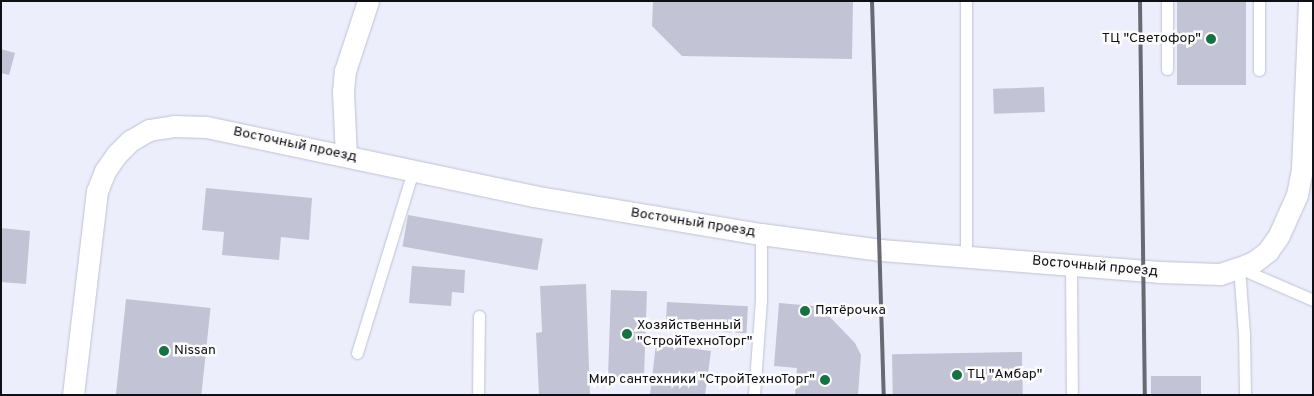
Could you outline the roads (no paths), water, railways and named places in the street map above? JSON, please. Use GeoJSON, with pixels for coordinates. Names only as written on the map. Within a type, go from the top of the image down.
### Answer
{"type":"FeatureCollection","features":[{"type":"Feature","properties":{"kind":"street"},"geometry":{"type":"LineString","coordinates":[[346,156],[343,92],[346,71],[368,1]]}},
{"type":"Feature","properties":{"kind":"street","name":"Восточный проезд"},"geometry":{"type":"LineString","coordinates":[[73,395],[97,191],[105,171],[116,155],[130,141],[149,130],[166,127],[206,127],[533,196],[761,234],[881,250],[1189,274],[1220,274],[1239,268],[1254,262],[1268,251],[1291,213],[1302,169],[1310,69],[1309,1]]}},
{"type":"Feature","properties":{"kind":"lane"},"geometry":{"type":"LineString","coordinates":[[966,1],[966,256]]}},
{"type":"Feature","properties":{"kind":"lane"},"geometry":{"type":"LineString","coordinates":[[1167,1],[1167,69]]}},
{"type":"Feature","properties":{"kind":"lane"},"geometry":{"type":"LineString","coordinates":[[1259,1],[1259,70]]}},
{"type":"Feature","properties":{"kind":"lane"},"geometry":{"type":"LineString","coordinates":[[356,353],[413,171]]}},
{"type":"Feature","properties":{"kind":"lane"},"geometry":{"type":"LineString","coordinates":[[754,395],[761,299],[761,234]]}},
{"type":"Feature","properties":{"kind":"lane"},"geometry":{"type":"LineString","coordinates":[[1071,264],[1072,395]]}},
{"type":"Feature","properties":{"kind":"lane"},"geometry":{"type":"LineString","coordinates":[[1245,395],[1244,334],[1239,268],[1313,300]]}},
{"type":"Feature","properties":{"kind":"lane"},"geometry":{"type":"LineString","coordinates":[[478,395],[479,316]]}},
{"type":"Feature","properties":{"kind":"railway"},"geometry":{"type":"LineString","coordinates":[[872,1],[884,395]]}},
{"type":"Feature","properties":{"kind":"railway"},"geometry":{"type":"LineString","coordinates":[[1140,1],[1145,395]]}},
{"type":"Feature","properties":{"kind":"place","name":"ТЦ \"Светофор\""},"geometry":{"type":"Point","coordinates":[1211,39]}},
{"type":"Feature","properties":{"kind":"place","name":"Пятёрочка"},"geometry":{"type":"Point","coordinates":[805,311]}},
{"type":"Feature","properties":{"kind":"place","name":"Хозяйственный \"СтройТехноТорг\""},"geometry":{"type":"Point","coordinates":[627,334]}},
{"type":"Feature","properties":{"kind":"place","name":"Nissan"},"geometry":{"type":"Point","coordinates":[164,351]}},
{"type":"Feature","properties":{"kind":"place","name":"ТЦ \"Амбар\""},"geometry":{"type":"Point","coordinates":[957,375]}},
{"type":"Feature","properties":{"kind":"place","name":"Мир сантехники \"СтройТехноТорг\""},"geometry":{"type":"Point","coordinates":[825,380]}}]}
